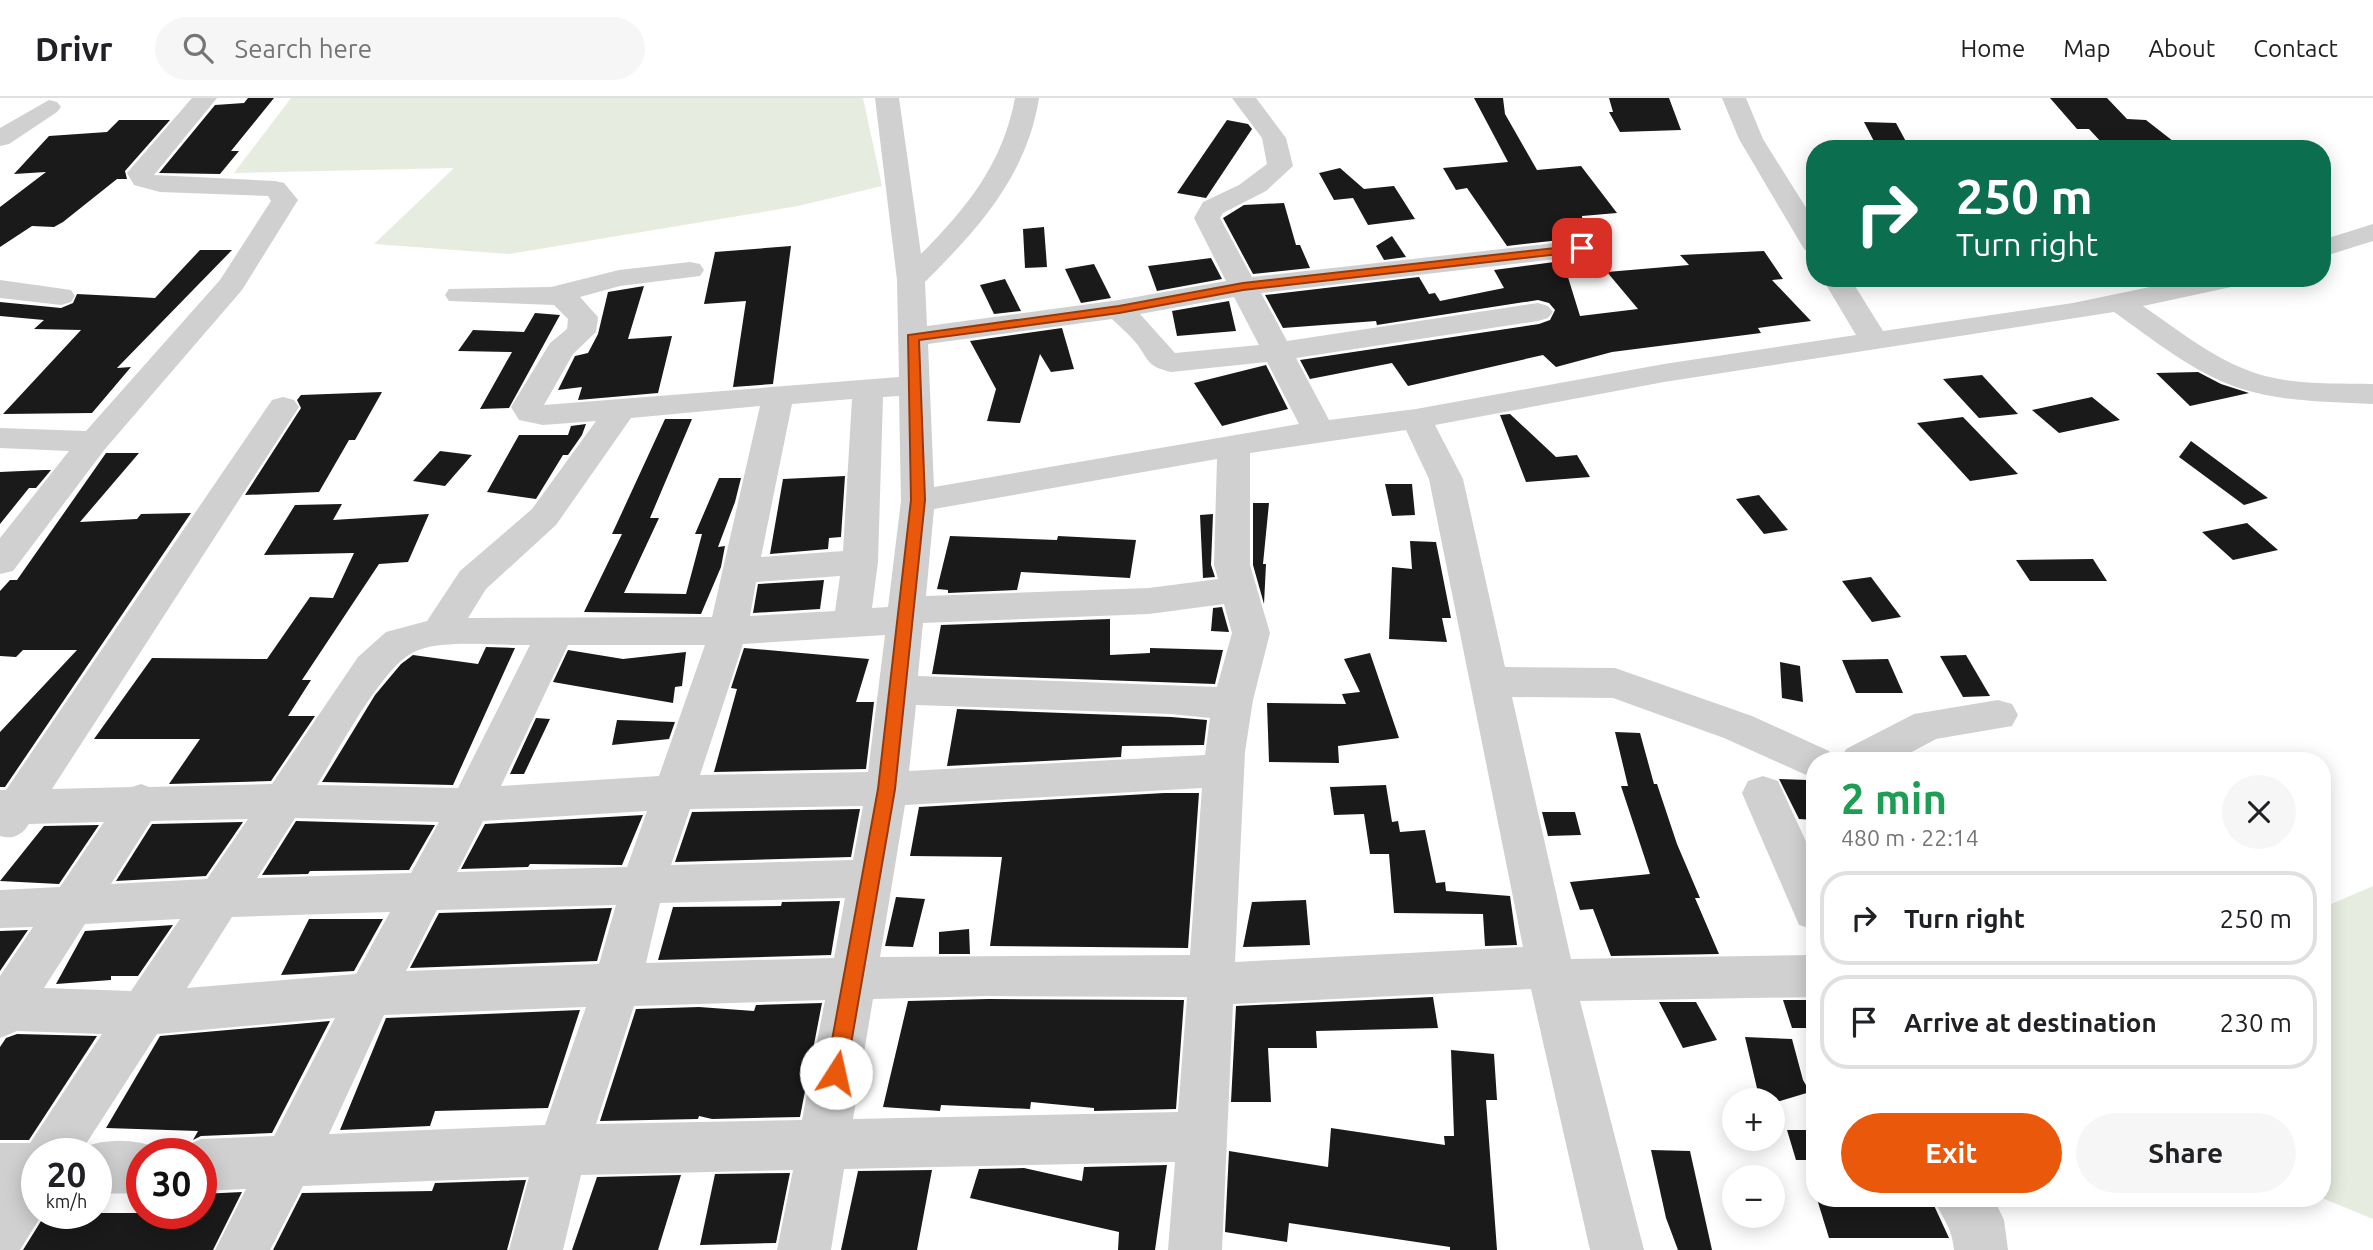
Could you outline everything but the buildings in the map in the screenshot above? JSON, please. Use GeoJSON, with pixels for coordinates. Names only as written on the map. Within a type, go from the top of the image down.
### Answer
{"type":"FeatureCollection","features":[{"type":"Feature","properties":{"kind":"street"},"geometry":{"type":"LineString","coordinates":[[0,562],[94,442],[232,284],[258,238],[285,200],[275,189],[160,184],[144,180],[140,173],[205,98]]}},
{"type":"Feature","properties":{"kind":"street"},"geometry":{"type":"LineString","coordinates":[[804,1250],[887,789],[918,500],[911,280],[887,98]]}},
{"type":"Feature","properties":{"kind":"street"},"geometry":{"type":"LineString","coordinates":[[911,280],[961,230],[995,187],[1025,124],[1027,98]]}},
{"type":"Feature","properties":{"kind":"street"},"geometry":{"type":"LineString","coordinates":[[1244,98],[1275,138],[1280,166],[1265,181],[1240,197],[1212,208],[1207,218],[1319,432]]}},
{"type":"Feature","properties":{"kind":"street"},"geometry":{"type":"LineString","coordinates":[[1734,98],[1751,139],[1806,229]]}},
{"type":"Feature","properties":{"kind":"street"},"geometry":{"type":"LineString","coordinates":[[0,139],[49,107]]}},
{"type":"Feature","properties":{"kind":"street"},"geometry":{"type":"LineString","coordinates":[[2331,246],[2373,232]]}},
{"type":"Feature","properties":{"kind":"street"},"geometry":{"type":"LineString","coordinates":[[913,337],[1119,309],[1243,287],[1582,248]]}},
{"type":"Feature","properties":{"kind":"street"},"geometry":{"type":"LineString","coordinates":[[555,295],[619,278],[690,270]]}},
{"type":"Feature","properties":{"kind":"street"},"geometry":{"type":"LineString","coordinates":[[1841,287],[1875,342]]}},
{"type":"Feature","properties":{"kind":"street"},"geometry":{"type":"LineString","coordinates":[[918,500],[1319,432],[1416,419],[1664,373],[2120,303],[2194,287]]}},
{"type":"Feature","properties":{"kind":"street"},"geometry":{"type":"LineString","coordinates":[[0,289],[61,296]]}},
{"type":"Feature","properties":{"kind":"street"},"geometry":{"type":"LineString","coordinates":[[459,295],[562,296],[583,317],[581,332],[561,349],[527,407],[530,413],[543,415],[621,410],[778,394],[914,385]]}},
{"type":"Feature","properties":{"kind":"street"},"geometry":{"type":"LineString","coordinates":[[2120,303],[2234,375],[2260,384],[2305,391],[2373,394]]}},
{"type":"Feature","properties":{"kind":"street"},"geometry":{"type":"LineString","coordinates":[[1119,309],[1152,343],[1158,357],[1171,363],[1277,352],[1538,312]]}},
{"type":"Feature","properties":{"kind":"street"},"geometry":{"type":"LineString","coordinates":[[852,624],[860,562],[868,388]]}},
{"type":"Feature","properties":{"kind":"street"},"geometry":{"type":"LineString","coordinates":[[536,1250],[562,1150],[617,985],[643,885],[728,631],[778,394]]}},
{"type":"Feature","properties":{"kind":"street"},"geometry":{"type":"LineString","coordinates":[[6,815],[283,407]]}},
{"type":"Feature","properties":{"kind":"street"},"geometry":{"type":"LineString","coordinates":[[439,633],[473,580],[544,517],[621,410]]}},
{"type":"Feature","properties":{"kind":"street"},"geometry":{"type":"LineString","coordinates":[[1416,419],[1446,479],[1550,973],[1617,1250]]}},
{"type":"Feature","properties":{"kind":"street"},"geometry":{"type":"LineString","coordinates":[[0,438],[94,442]]}},
{"type":"Feature","properties":{"kind":"street"},"geometry":{"type":"LineString","coordinates":[[1195,1250],[1224,770],[1233,700],[1251,633],[1232,565],[1234,446]]}},
{"type":"Feature","properties":{"kind":"street"},"geometry":{"type":"LineString","coordinates":[[740,571],[860,562]]}},
{"type":"Feature","properties":{"kind":"street"},"geometry":{"type":"LineString","coordinates":[[61,1138],[372,667],[399,642],[439,633],[728,631],[852,624],[905,615],[1149,601],[1238,589]]}},
{"type":"Feature","properties":{"kind":"street"},"geometry":{"type":"LineString","coordinates":[[242,1250],[288,1163],[370,994],[471,805],[555,633]]}},
{"type":"Feature","properties":{"kind":"street"},"geometry":{"type":"LineString","coordinates":[[1488,682],[1615,682],[1738,727],[1806,759]]}},
{"type":"Feature","properties":{"kind":"street"},"geometry":{"type":"LineString","coordinates":[[898,690],[1171,699],[1210,703],[1233,700]]}},
{"type":"Feature","properties":{"kind":"street"},"geometry":{"type":"LineString","coordinates":[[1877,752],[1928,725],[1998,715]]}},
{"type":"Feature","properties":{"kind":"street"},"geometry":{"type":"LineString","coordinates":[[6,815],[141,802],[281,801],[471,805],[676,792],[887,789],[1224,770]]}},
{"type":"Feature","properties":{"kind":"street"},"geometry":{"type":"LineString","coordinates":[[1763,793],[1806,891]]}},
{"type":"Feature","properties":{"kind":"street"},"geometry":{"type":"LineString","coordinates":[[2,1012],[141,802]]}},
{"type":"Feature","properties":{"kind":"street"},"geometry":{"type":"LineString","coordinates":[[0,909],[221,898],[871,878]]}},
{"type":"Feature","properties":{"kind":"street"},"geometry":{"type":"LineString","coordinates":[[2,1012],[143,1013],[370,994],[853,978],[1213,980],[1550,973],[1806,976]]}},
{"type":"Feature","properties":{"kind":"street"},"geometry":{"type":"LineString","coordinates":[[217,1165],[562,1150],[1203,1136]]}},
{"type":"Feature","properties":{"kind":"street"},"geometry":{"type":"LineString","coordinates":[[0,1169],[21,1169]]}},
{"type":"Feature","properties":{"kind":"street"},"geometry":{"type":"LineString","coordinates":[[0,1233],[21,1200]]}},
{"type":"Feature","properties":{"kind":"street"},"geometry":{"type":"LineString","coordinates":[[1967,1207],[1978,1220],[1981,1250]]}},
{"type":"Feature","properties":{"kind":"shaded area"},"geometry":{"type":"Polygon","coordinates":[[[291,98],[863,98],[882,186],[798,206],[509,254],[374,244],[454,168],[234,173],[291,98]]]}},
{"type":"Feature","properties":{"kind":"shaded area"},"geometry":{"type":"Polygon","coordinates":[[[2373,886],[2373,1219],[2331,1202],[2331,904],[2373,886]]]}},
{"type":"Feature","properties":{"kind":"route"},"geometry":{"type":"LineString","coordinates":[[836,1073],[887,789],[918,500],[913,337],[1119,309],[1243,287],[1582,248]]}}]}
